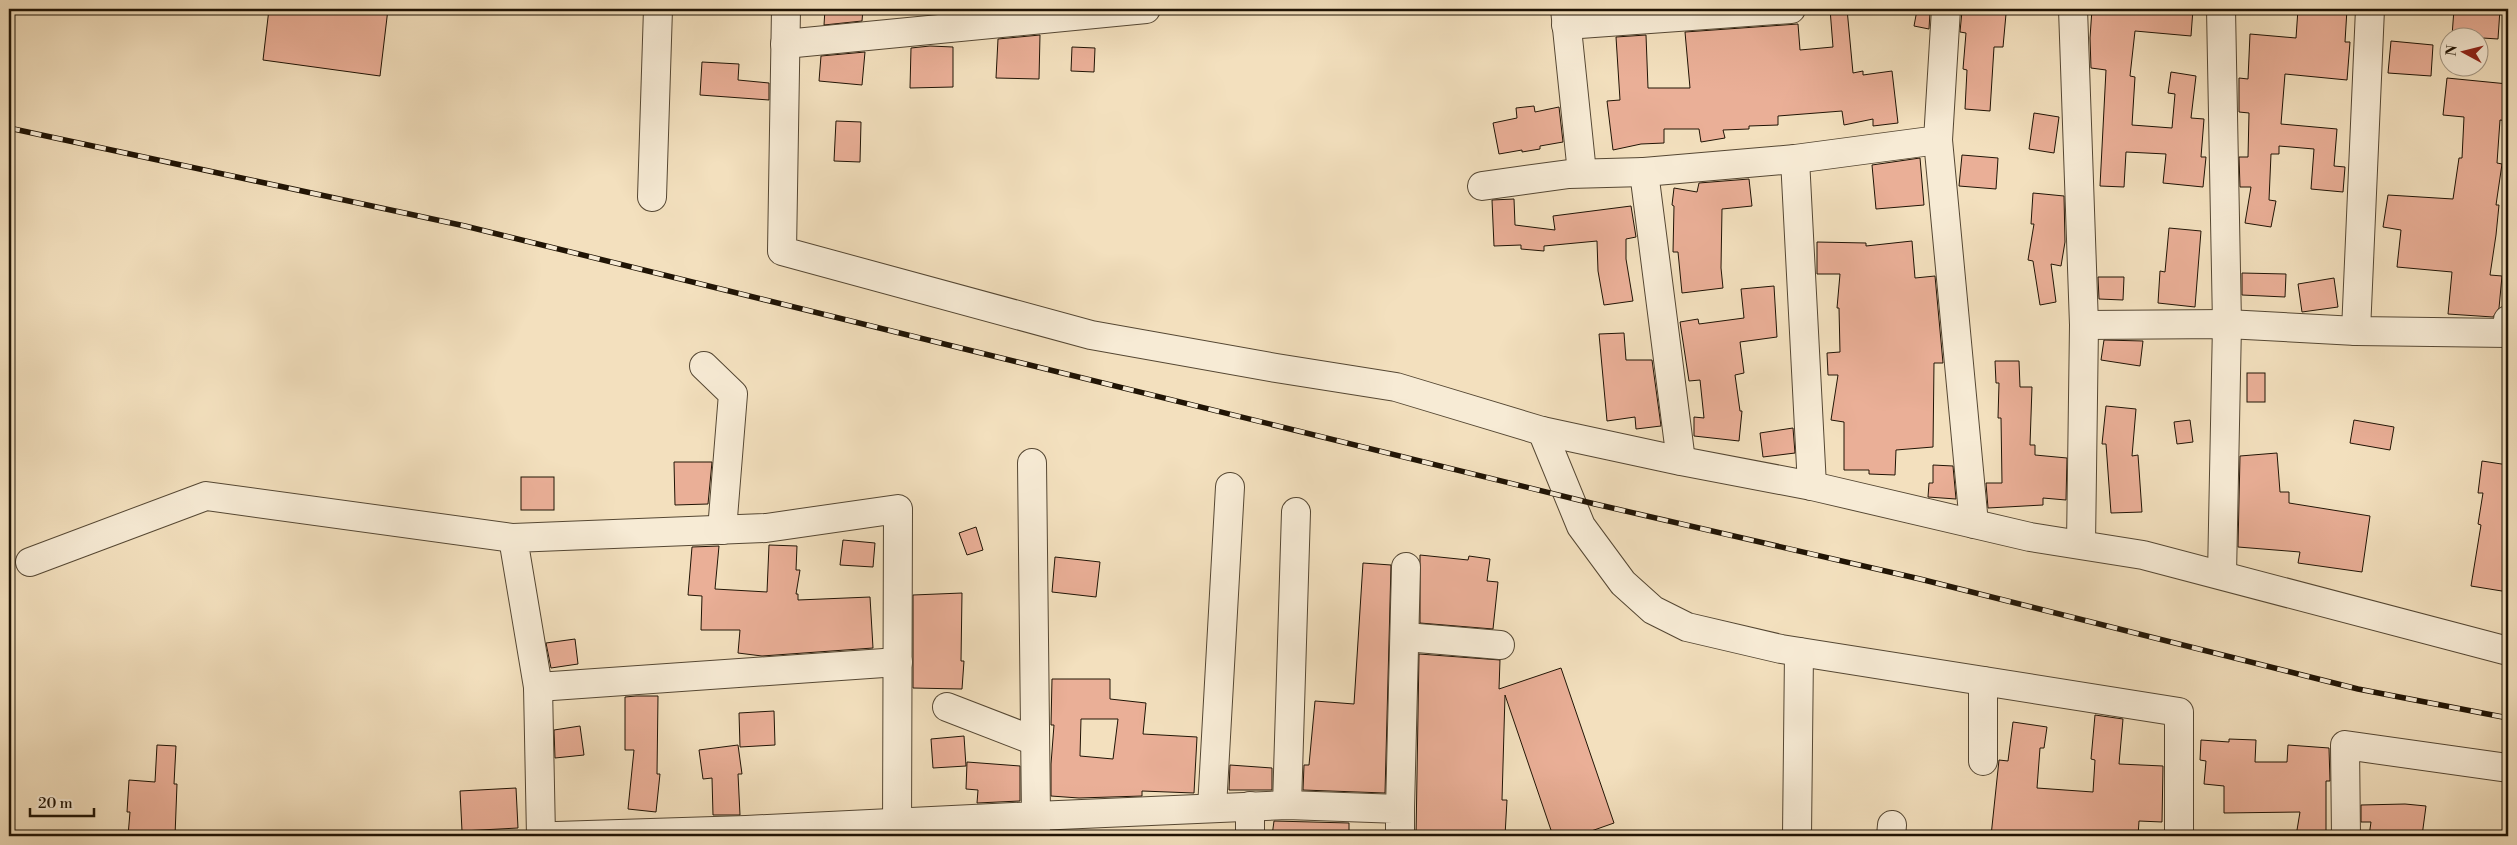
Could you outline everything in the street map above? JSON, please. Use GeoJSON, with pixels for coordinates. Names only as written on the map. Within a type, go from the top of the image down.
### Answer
{"type":"FeatureCollection","features":[{"type":"Feature","properties":{"kind":"street"},"geometry":{"type":"LineString","coordinates":[[652,197],[658,9]]}},
{"type":"Feature","properties":{"kind":"street"},"geometry":{"type":"LineString","coordinates":[[786,9],[782,251],[1091,335],[1396,387],[1542,431],[1681,462],[1812,486],[1974,524],[2143,555],[2222,574],[2508,651]]}},
{"type":"Feature","properties":{"kind":"street"},"geometry":{"type":"LineString","coordinates":[[785,44],[1146,9]]}},
{"type":"Feature","properties":{"kind":"street"},"geometry":{"type":"LineString","coordinates":[[1582,173],[1565,17],[1791,9]]}},
{"type":"Feature","properties":{"kind":"street"},"geometry":{"type":"LineString","coordinates":[[1946,9],[1938,140],[1974,524]]}},
{"type":"Feature","properties":{"kind":"street"},"geometry":{"type":"LineString","coordinates":[[2073,9],[2084,324],[2081,544]]}},
{"type":"Feature","properties":{"kind":"street"},"geometry":{"type":"LineString","coordinates":[[2221,9],[2227,324],[2222,574]]}},
{"type":"Feature","properties":{"kind":"street"},"geometry":{"type":"LineString","coordinates":[[2356,331],[2370,9]]}},
{"type":"Feature","properties":{"kind":"street"},"geometry":{"type":"LineString","coordinates":[[1482,186],[1582,173],[1644,172],[1795,159],[1938,140]]}},
{"type":"Feature","properties":{"kind":"street"},"geometry":{"type":"LineString","coordinates":[[1795,159],[1812,486]]}},
{"type":"Feature","properties":{"kind":"street"},"geometry":{"type":"LineString","coordinates":[[1644,172],[1681,462]]}},
{"type":"Feature","properties":{"kind":"street"},"geometry":{"type":"LineString","coordinates":[[2084,324],[2227,324],[2356,331],[2508,333],[2508,320]]}},
{"type":"Feature","properties":{"kind":"street"},"geometry":{"type":"LineString","coordinates":[[704,366],[732,394],[722,530]]}},
{"type":"Feature","properties":{"kind":"street"},"geometry":{"type":"LineString","coordinates":[[1542,431],[1581,526],[1623,583],[1653,610],[1686,627],[1799,652],[2179,712],[2179,836]]}},
{"type":"Feature","properties":{"kind":"street"},"geometry":{"type":"LineString","coordinates":[[1032,463],[1036,826]]}},
{"type":"Feature","properties":{"kind":"street"},"geometry":{"type":"LineString","coordinates":[[1212,808],[1230,488]]}},
{"type":"Feature","properties":{"kind":"street"},"geometry":{"type":"LineString","coordinates":[[30,562],[206,496],[512,538],[766,528],[898,509],[898,829]]}},
{"type":"Feature","properties":{"kind":"street"},"geometry":{"type":"LineString","coordinates":[[1287,805],[1296,512]]}},
{"type":"Feature","properties":{"kind":"street"},"geometry":{"type":"LineString","coordinates":[[512,538],[538,687],[541,836]]}},
{"type":"Feature","properties":{"kind":"street"},"geometry":{"type":"LineString","coordinates":[[1400,836],[1406,637],[1406,567]]}},
{"type":"Feature","properties":{"kind":"street"},"geometry":{"type":"LineString","coordinates":[[1406,637],[1500,645]]}},
{"type":"Feature","properties":{"kind":"street"},"geometry":{"type":"LineString","coordinates":[[1797,836],[1799,652]]}},
{"type":"Feature","properties":{"kind":"street"},"geometry":{"type":"LineString","coordinates":[[538,687],[898,662]]}},
{"type":"Feature","properties":{"kind":"street"},"geometry":{"type":"LineString","coordinates":[[1983,681],[1983,761]]}},
{"type":"Feature","properties":{"kind":"street"},"geometry":{"type":"LineString","coordinates":[[947,706],[1035,741]]}},
{"type":"Feature","properties":{"kind":"street"},"geometry":{"type":"LineString","coordinates":[[2346,836],[2345,745],[2508,768]]}},
{"type":"Feature","properties":{"kind":"street"},"geometry":{"type":"LineString","coordinates":[[556,836],[1036,826],[1212,808],[1250,806],[1287,805],[1400,809]]}},
{"type":"Feature","properties":{"kind":"street"},"geometry":{"type":"LineString","coordinates":[[1250,806],[1250,836]]}},
{"type":"Feature","properties":{"kind":"building"},"geometry":{"type":"Polygon","coordinates":[[[269,9],[388,9],[380,76],[263,60],[269,9]]]}},
{"type":"Feature","properties":{"kind":"building"},"geometry":{"type":"Polygon","coordinates":[[[825,9],[863,9],[862,21],[824,25],[825,9]]]}},
{"type":"Feature","properties":{"kind":"building"},"geometry":{"type":"Polygon","coordinates":[[[1830,9],[1847,9],[1853,73],[1863,71],[1863,75],[1892,71],[1898,123],[1873,126],[1873,119],[1844,125],[1842,111],[1778,116],[1778,125],[1749,126],[1749,129],[1723,130],[1725,138],[1701,142],[1699,129],[1664,129],[1664,143],[1641,144],[1613,150],[1607,101],[1620,100],[1616,37],[1646,35],[1648,88],[1690,88],[1685,32],[1798,24],[1800,50],[1833,47],[1830,9]]]}},
{"type":"Feature","properties":{"kind":"building"},"geometry":{"type":"Polygon","coordinates":[[[2092,9],[2193,9],[2191,36],[2135,31],[2130,76],[2135,77],[2132,125],[2172,128],[2175,94],[2168,93],[2171,72],[2196,76],[2191,118],[2204,119],[2201,157],[2206,157],[2203,187],[2163,183],[2166,154],[2126,152],[2124,187],[2100,186],[2106,70],[2091,68],[2090,38],[2092,9]]]}},
{"type":"Feature","properties":{"kind":"building"},"geometry":{"type":"Polygon","coordinates":[[[2298,9],[2347,9],[2345,42],[2350,42],[2347,80],[2285,74],[2281,124],[2337,129],[2334,166],[2345,167],[2343,192],[2311,189],[2314,149],[2279,146],[2279,154],[2271,154],[2269,200],[2276,201],[2271,227],[2245,223],[2251,187],[2240,187],[2239,157],[2248,157],[2249,113],[2239,112],[2239,78],[2248,79],[2250,34],[2296,38],[2298,9]]]}},
{"type":"Feature","properties":{"kind":"building"},"geometry":{"type":"Polygon","coordinates":[[[2454,9],[2500,9],[2498,39],[2490,38],[2490,28],[2453,28],[2454,9]]]}},
{"type":"Feature","properties":{"kind":"building"},"geometry":{"type":"Polygon","coordinates":[[[1917,10],[1930,12],[1929,29],[1914,26],[1917,10]]]}},
{"type":"Feature","properties":{"kind":"building"},"geometry":{"type":"Polygon","coordinates":[[[1962,11],[2006,14],[2003,47],[1994,47],[1990,111],[1965,109],[1967,70],[1963,69],[1966,33],[1960,32],[1962,11]]]}},
{"type":"Feature","properties":{"kind":"building"},"geometry":{"type":"Polygon","coordinates":[[[1040,35],[1039,79],[996,78],[998,39],[1040,35]]]}},
{"type":"Feature","properties":{"kind":"building"},"geometry":{"type":"Polygon","coordinates":[[[2391,41],[2433,45],[2431,76],[2388,73],[2391,41]]]}},
{"type":"Feature","properties":{"kind":"building"},"geometry":{"type":"Polygon","coordinates":[[[930,46],[953,47],[953,87],[910,88],[911,48],[930,46]]]}},
{"type":"Feature","properties":{"kind":"building"},"geometry":{"type":"Polygon","coordinates":[[[1072,47],[1095,48],[1094,72],[1071,71],[1072,47]]]}},
{"type":"Feature","properties":{"kind":"building"},"geometry":{"type":"Polygon","coordinates":[[[865,52],[862,85],[819,81],[821,56],[865,52]]]}},
{"type":"Feature","properties":{"kind":"building"},"geometry":{"type":"Polygon","coordinates":[[[702,62],[739,64],[738,80],[769,83],[769,100],[700,95],[702,62]]]}},
{"type":"Feature","properties":{"kind":"building"},"geometry":{"type":"Polygon","coordinates":[[[2447,78],[2508,84],[2508,121],[2500,120],[2497,163],[2502,164],[2496,205],[2499,205],[2496,235],[2490,275],[2502,276],[2499,308],[2493,317],[2448,314],[2452,272],[2397,267],[2401,230],[2383,227],[2388,195],[2453,199],[2459,158],[2462,158],[2464,117],[2443,115],[2447,78]]]}},
{"type":"Feature","properties":{"kind":"building"},"geometry":{"type":"Polygon","coordinates":[[[1534,106],[1535,112],[1559,107],[1563,142],[1540,146],[1540,149],[1499,154],[1493,123],[1517,118],[1516,108],[1534,106]]]}},
{"type":"Feature","properties":{"kind":"building"},"geometry":{"type":"Polygon","coordinates":[[[2034,113],[2059,117],[2054,153],[2029,149],[2034,113]]]}},
{"type":"Feature","properties":{"kind":"building"},"geometry":{"type":"Polygon","coordinates":[[[836,121],[861,122],[860,162],[834,161],[836,121]]]}},
{"type":"Feature","properties":{"kind":"building"},"geometry":{"type":"Polygon","coordinates":[[[1962,155],[1998,158],[1996,189],[1959,186],[1962,155]]]}},
{"type":"Feature","properties":{"kind":"building"},"geometry":{"type":"Polygon","coordinates":[[[1920,158],[1924,205],[1876,209],[1872,165],[1920,158]]]}},
{"type":"Feature","properties":{"kind":"building"},"geometry":{"type":"Polygon","coordinates":[[[1749,179],[1752,206],[1722,209],[1721,268],[1723,288],[1682,293],[1678,252],[1673,252],[1674,206],[1672,205],[1674,188],[1697,192],[1699,183],[1749,179]]]}},
{"type":"Feature","properties":{"kind":"building"},"geometry":{"type":"Polygon","coordinates":[[[2033,193],[2064,196],[2065,242],[2061,266],[2051,264],[2056,302],[2040,305],[2033,261],[2028,260],[2034,224],[2031,224],[2033,193]]]}},
{"type":"Feature","properties":{"kind":"building"},"geometry":{"type":"Polygon","coordinates":[[[1514,199],[1515,225],[1555,230],[1553,216],[1631,206],[1636,237],[1626,239],[1626,259],[1633,301],[1604,305],[1598,271],[1597,241],[1544,246],[1544,251],[1521,249],[1521,245],[1494,246],[1492,200],[1514,199]]]}},
{"type":"Feature","properties":{"kind":"building"},"geometry":{"type":"Polygon","coordinates":[[[2169,228],[2201,231],[2195,307],[2158,303],[2160,271],[2165,272],[2169,228]]]}},
{"type":"Feature","properties":{"kind":"building"},"geometry":{"type":"Polygon","coordinates":[[[1912,241],[1915,278],[1935,276],[1943,363],[1934,363],[1933,447],[1896,450],[1895,475],[1869,474],[1869,470],[1844,470],[1844,422],[1831,420],[1838,375],[1828,375],[1827,353],[1840,352],[1839,308],[1837,308],[1840,274],[1817,274],[1817,242],[1866,243],[1866,246],[1912,241]]]}},
{"type":"Feature","properties":{"kind":"building"},"geometry":{"type":"Polygon","coordinates":[[[2242,273],[2286,274],[2285,297],[2242,295],[2242,273]]]}},
{"type":"Feature","properties":{"kind":"building"},"geometry":{"type":"Polygon","coordinates":[[[2098,277],[2124,277],[2123,300],[2099,299],[2098,277]]]}},
{"type":"Feature","properties":{"kind":"building"},"geometry":{"type":"Polygon","coordinates":[[[2334,278],[2338,307],[2302,312],[2298,284],[2334,278]]]}},
{"type":"Feature","properties":{"kind":"building"},"geometry":{"type":"Polygon","coordinates":[[[1774,286],[1777,337],[1740,342],[1744,373],[1735,375],[1740,411],[1742,411],[1739,441],[1694,436],[1694,417],[1704,418],[1700,380],[1689,381],[1680,322],[1698,319],[1699,324],[1744,318],[1741,289],[1774,286]]]}},
{"type":"Feature","properties":{"kind":"building"},"geometry":{"type":"Polygon","coordinates":[[[1624,333],[1626,360],[1652,360],[1661,426],[1636,429],[1635,417],[1607,421],[1599,334],[1624,333]]]}},
{"type":"Feature","properties":{"kind":"building"},"geometry":{"type":"Polygon","coordinates":[[[2104,340],[2143,341],[2140,366],[2101,360],[2104,340]]]}},
{"type":"Feature","properties":{"kind":"building"},"geometry":{"type":"Polygon","coordinates":[[[1995,361],[2019,361],[2020,387],[2032,387],[2030,445],[2035,445],[2035,455],[2067,458],[2066,500],[2043,498],[2043,505],[1988,508],[1986,483],[2002,483],[2001,418],[1998,418],[1999,383],[1996,383],[1995,361]]]}},
{"type":"Feature","properties":{"kind":"building"},"geometry":{"type":"Polygon","coordinates":[[[2247,373],[2265,373],[2265,402],[2247,402],[2247,373]]]}},
{"type":"Feature","properties":{"kind":"building"},"geometry":{"type":"Polygon","coordinates":[[[2106,406],[2136,409],[2132,456],[2138,455],[2142,512],[2111,513],[2106,444],[2102,444],[2106,406]]]}},
{"type":"Feature","properties":{"kind":"building"},"geometry":{"type":"Polygon","coordinates":[[[2190,420],[2193,442],[2177,444],[2174,422],[2190,420]]]}},
{"type":"Feature","properties":{"kind":"building"},"geometry":{"type":"Polygon","coordinates":[[[2354,420],[2394,427],[2390,450],[2350,443],[2354,420]]]}},
{"type":"Feature","properties":{"kind":"building"},"geometry":{"type":"Polygon","coordinates":[[[1793,428],[1795,453],[1763,457],[1760,433],[1793,428]]]}},
{"type":"Feature","properties":{"kind":"building"},"geometry":{"type":"Polygon","coordinates":[[[2277,453],[2280,492],[2289,492],[2289,503],[2370,516],[2362,572],[2298,563],[2300,552],[2238,547],[2240,456],[2277,453]]]}},
{"type":"Feature","properties":{"kind":"building"},"geometry":{"type":"Polygon","coordinates":[[[2482,461],[2508,465],[2508,592],[2471,586],[2481,525],[2478,524],[2483,493],[2478,493],[2482,461]]]}},
{"type":"Feature","properties":{"kind":"building"},"geometry":{"type":"Polygon","coordinates":[[[674,462],[712,462],[708,504],[675,505],[674,462]]]}},
{"type":"Feature","properties":{"kind":"building"},"geometry":{"type":"Polygon","coordinates":[[[1933,465],[1953,466],[1956,499],[1928,497],[1929,483],[1933,483],[1933,465]]]}},
{"type":"Feature","properties":{"kind":"building"},"geometry":{"type":"Polygon","coordinates":[[[521,477],[554,477],[554,510],[521,510],[521,477]]]}},
{"type":"Feature","properties":{"kind":"building"},"geometry":{"type":"Polygon","coordinates":[[[976,527],[983,550],[967,555],[959,533],[976,527]]]}},
{"type":"Feature","properties":{"kind":"building"},"geometry":{"type":"Polygon","coordinates":[[[843,540],[875,543],[873,567],[840,565],[843,540]]]}},
{"type":"Feature","properties":{"kind":"building"},"geometry":{"type":"Polygon","coordinates":[[[769,545],[797,546],[796,570],[800,570],[796,594],[798,594],[798,600],[870,597],[873,648],[762,656],[738,653],[740,630],[701,630],[702,596],[688,595],[692,547],[719,546],[715,589],[767,592],[769,545]]]}},
{"type":"Feature","properties":{"kind":"building"},"geometry":{"type":"Polygon","coordinates":[[[1420,555],[1468,560],[1469,556],[1490,559],[1487,581],[1498,582],[1493,629],[1420,623],[1420,555]]]}},
{"type":"Feature","properties":{"kind":"building"},"geometry":{"type":"Polygon","coordinates":[[[1055,557],[1100,562],[1096,597],[1052,592],[1055,557]]]}},
{"type":"Feature","properties":{"kind":"building"},"geometry":{"type":"Polygon","coordinates":[[[1363,563],[1391,565],[1385,793],[1303,790],[1304,765],[1309,765],[1315,701],[1354,704],[1363,563]]]}},
{"type":"Feature","properties":{"kind":"building"},"geometry":{"type":"Polygon","coordinates":[[[962,593],[961,661],[964,661],[962,689],[913,688],[913,595],[962,593]]]}},
{"type":"Feature","properties":{"kind":"building"},"geometry":{"type":"Polygon","coordinates":[[[575,639],[578,664],[551,668],[546,643],[575,639]]]}},
{"type":"Feature","properties":{"kind":"building"},"geometry":{"type":"Polygon","coordinates":[[[1419,654],[1500,660],[1499,689],[1561,668],[1614,823],[1577,836],[1553,836],[1505,695],[1502,800],[1507,800],[1505,836],[1416,836],[1419,654]]]}},
{"type":"Feature","properties":{"kind":"building"},"geometry":{"type":"Polygon","coordinates":[[[1052,679],[1110,679],[1110,699],[1146,703],[1143,734],[1197,737],[1194,793],[1142,791],[1142,796],[1079,798],[1051,796],[1054,725],[1051,725],[1052,679]],[[1081,719],[1080,756],[1113,759],[1118,719],[1081,719]]]}},
{"type":"Feature","properties":{"kind":"building"},"geometry":{"type":"Polygon","coordinates":[[[658,696],[657,774],[660,774],[656,812],[628,809],[634,750],[625,750],[625,697],[658,696]]]}},
{"type":"Feature","properties":{"kind":"building"},"geometry":{"type":"Polygon","coordinates":[[[774,711],[775,745],[740,747],[739,713],[774,711]]]}},
{"type":"Feature","properties":{"kind":"building"},"geometry":{"type":"Polygon","coordinates":[[[2095,715],[2123,719],[2119,764],[2163,766],[2162,822],[2139,821],[2138,836],[1991,836],[1999,760],[2008,761],[2013,722],[2047,727],[2044,748],[2040,748],[2037,788],[2093,792],[2095,760],[2091,759],[2095,715]]]}},
{"type":"Feature","properties":{"kind":"building"},"geometry":{"type":"Polygon","coordinates":[[[580,726],[584,755],[555,758],[554,730],[580,726]]]}},
{"type":"Feature","properties":{"kind":"building"},"geometry":{"type":"Polygon","coordinates":[[[964,736],[966,766],[933,768],[931,739],[964,736]]]}},
{"type":"Feature","properties":{"kind":"building"},"geometry":{"type":"Polygon","coordinates":[[[2229,739],[2256,740],[2255,762],[2287,762],[2288,745],[2329,748],[2330,781],[2326,781],[2326,836],[2296,836],[2300,812],[2224,813],[2224,786],[2204,784],[2206,761],[2200,760],[2201,740],[2229,742],[2229,739]]]}},
{"type":"Feature","properties":{"kind":"building"},"geometry":{"type":"Polygon","coordinates":[[[157,745],[176,746],[174,784],[177,784],[175,836],[128,836],[130,812],[127,812],[129,780],[155,782],[157,745]]]}},
{"type":"Feature","properties":{"kind":"building"},"geometry":{"type":"Polygon","coordinates":[[[738,745],[742,774],[738,774],[740,815],[713,815],[712,778],[703,779],[699,750],[738,745]]]}},
{"type":"Feature","properties":{"kind":"building"},"geometry":{"type":"Polygon","coordinates":[[[967,762],[1020,766],[1020,801],[977,803],[978,790],[966,789],[967,762]]]}},
{"type":"Feature","properties":{"kind":"building"},"geometry":{"type":"Polygon","coordinates":[[[1230,765],[1272,768],[1272,790],[1229,790],[1230,765]]]}},
{"type":"Feature","properties":{"kind":"building"},"geometry":{"type":"Polygon","coordinates":[[[516,788],[518,828],[462,831],[460,791],[516,788]]]}},
{"type":"Feature","properties":{"kind":"building"},"geometry":{"type":"Polygon","coordinates":[[[2405,804],[2426,806],[2422,836],[2369,836],[2371,822],[2361,822],[2361,805],[2405,804]]]}},
{"type":"Feature","properties":{"kind":"building"},"geometry":{"type":"Polygon","coordinates":[[[1274,821],[1349,823],[1349,836],[1272,836],[1274,821]]]}},
{"type":"Feature","properties":{"kind":"railway"},"geometry":{"type":"LineString","coordinates":[[9,128],[465,226],[1595,504],[1920,579],[2358,689],[2508,718]]}}]}
